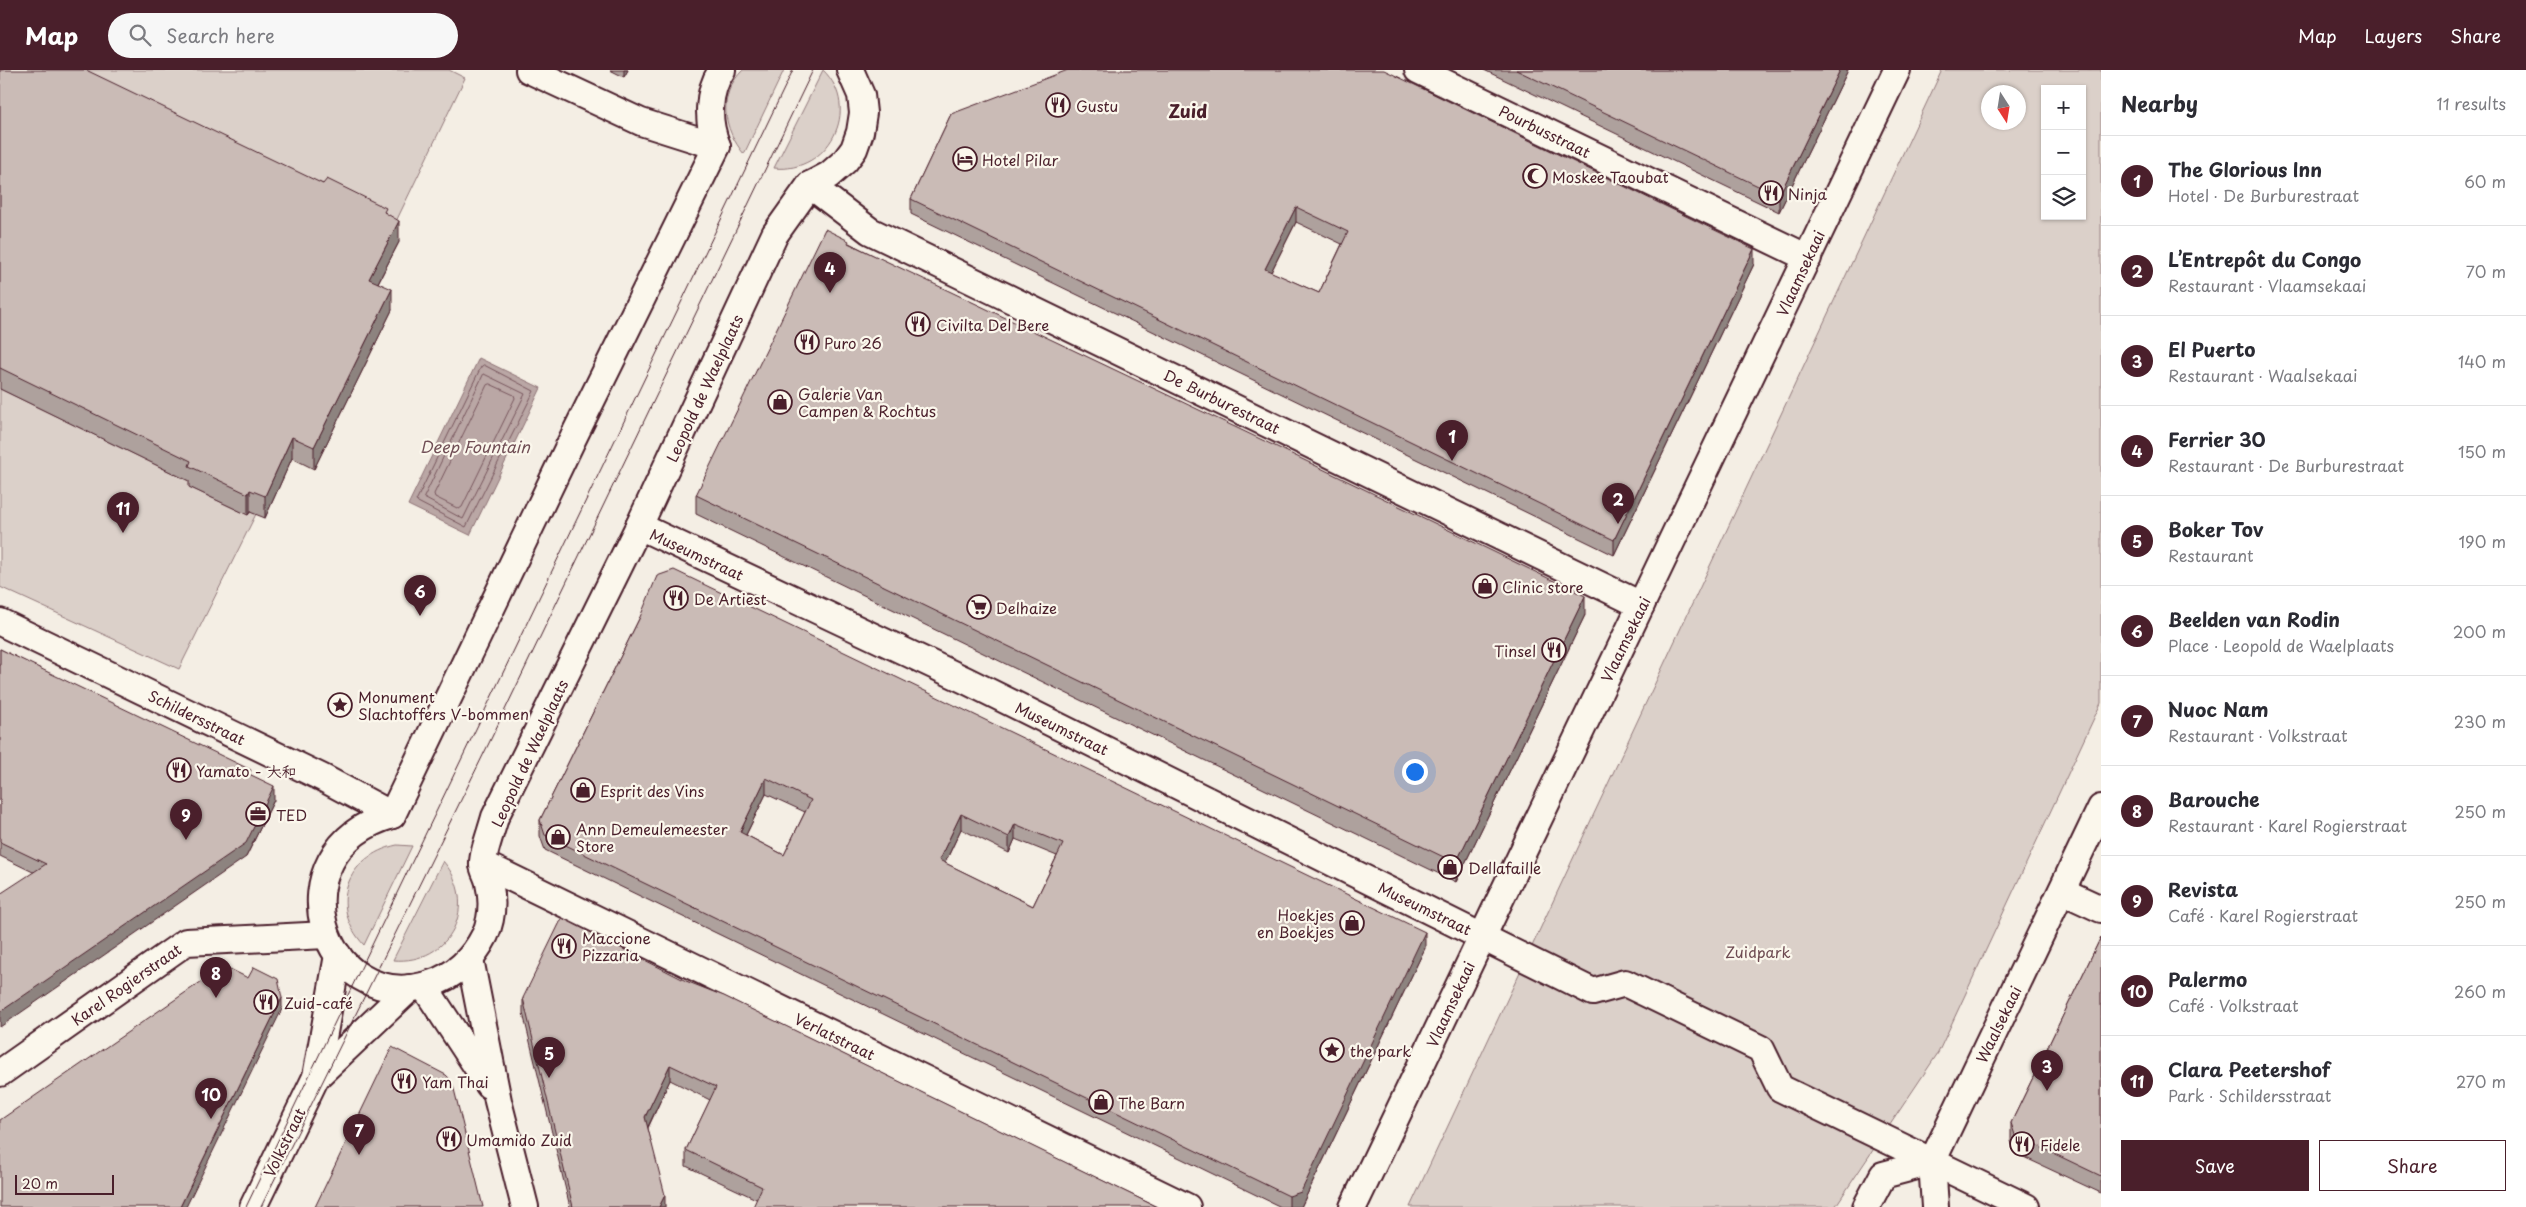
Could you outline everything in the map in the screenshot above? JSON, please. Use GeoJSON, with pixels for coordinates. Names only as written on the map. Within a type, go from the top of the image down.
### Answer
{"type":"FeatureCollection","features":[{"type":"Feature","properties":{"kind":"street"},"geometry":{"type":"LineString","coordinates":[[529,70],[641,122],[717,146]]}},
{"type":"Feature","properties":{"kind":"street"},"geometry":{"type":"LineString","coordinates":[[483,864],[492,898],[486,933],[470,959],[447,977],[417,987],[386,986],[370,982],[357,974],[332,945],[322,920],[320,894],[324,877],[333,857],[347,839],[379,819],[392,815],[568,449],[717,146],[711,125],[708,82],[722,70]]}},
{"type":"Feature","properties":{"kind":"street","name":"Leopold de Waelplaats"},"geometry":{"type":"LineString","coordinates":[[483,864],[495,817],[639,526],[775,234],[810,185],[829,175],[854,149],[860,132],[863,112],[861,94],[850,70]]}},
{"type":"Feature","properties":{"kind":"street","name":"Pourbusstraat"},"geometry":{"type":"LineString","coordinates":[[1418,70],[1808,258]]}},
{"type":"Feature","properties":{"kind":"street","name":"Vlaamsekaai"},"geometry":{"type":"LineString","coordinates":[[1353,1207],[1897,70]]}},
{"type":"Feature","properties":{"kind":"street","name":"De Burburestraat"},"geometry":{"type":"LineString","coordinates":[[810,185],[870,231],[1641,605]]}},
{"type":"Feature","properties":{"kind":"street","name":"Museumstraat"},"geometry":{"type":"LineString","coordinates":[[639,526],[964,680],[1593,992],[1625,982],[1761,1049],[1780,1088],[2026,1207]]}},
{"type":"Feature","properties":{"kind":"street","name":"Schildersstraat"},"geometry":{"type":"LineString","coordinates":[[0,622],[323,778],[392,815]]}},
{"type":"Feature","properties":{"kind":"street","name":"Waalsekaai"},"geometry":{"type":"LineString","coordinates":[[1932,1162],[2101,808]]}},
{"type":"Feature","properties":{"kind":"street","name":"Verlatstraat"},"geometry":{"type":"LineString","coordinates":[[483,864],[1188,1207]]}},
{"type":"Feature","properties":{"kind":"street"},"geometry":{"type":"LineString","coordinates":[[2062,891],[2101,909]]}},
{"type":"Feature","properties":{"kind":"street","name":"Karel Rogierstraat"},"geometry":{"type":"LineString","coordinates":[[0,1073],[186,942],[332,945]]}},
{"type":"Feature","properties":{"kind":"street","name":"Volkstraat"},"geometry":{"type":"LineString","coordinates":[[253,1207],[316,1077],[332,945]]}},
{"type":"Feature","properties":{"kind":"street"},"geometry":{"type":"LineString","coordinates":[[470,959],[498,1101],[525,1207]]}},
{"type":"Feature","properties":{"kind":"street"},"geometry":{"type":"LineString","coordinates":[[417,987],[498,1101]]}},
{"type":"Feature","properties":{"kind":"street","name":"Volkstraat"},"geometry":{"type":"LineString","coordinates":[[316,1077],[417,987]]}},
{"type":"Feature","properties":{"kind":"street"},"geometry":{"type":"LineString","coordinates":[[1866,1207],[1883,1175],[1932,1162],[1935,1207]]}},
{"type":"Feature","properties":{"kind":"green space"},"geometry":{"type":"Polygon","coordinates":[[[42,70],[449,70],[465,78],[389,236],[42,70]]]}},
{"type":"Feature","properties":{"kind":"green space"},"geometry":{"type":"Polygon","coordinates":[[[743,70],[784,70],[744,154],[731,134],[726,112],[729,90],[743,70]]]}},
{"type":"Feature","properties":{"kind":"green space"},"geometry":{"type":"Polygon","coordinates":[[[823,70],[835,86],[840,103],[839,120],[834,136],[824,150],[810,161],[793,167],[774,168],[823,70]]]}},
{"type":"Feature","properties":{"kind":"green space","name":"Zuidpark"},"geometry":{"type":"Polygon","coordinates":[[[1942,70],[2101,70],[2101,703],[1938,1053],[1835,1207],[1410,1207],[1942,70]]]}},
{"type":"Feature","properties":{"kind":"green space"},"geometry":{"type":"Polygon","coordinates":[[[0,389],[191,482],[189,487],[248,515],[250,511],[256,514],[179,669],[0,587],[0,389]]]}},
{"type":"Feature","properties":{"kind":"green space"},"geometry":{"type":"Polygon","coordinates":[[[397,845],[412,846],[364,945],[353,930],[347,914],[345,899],[348,884],[355,871],[365,860],[379,851],[397,845]]]}},
{"type":"Feature","properties":{"kind":"green space"},"geometry":{"type":"Polygon","coordinates":[[[443,861],[454,878],[459,895],[459,913],[454,928],[444,942],[430,953],[413,959],[393,960],[443,861]]]}},
{"type":"Feature","properties":{"kind":"water","name":"Deep Fountain"},"geometry":{"type":"Polygon","coordinates":[[[479,358],[541,388],[470,535],[408,505],[479,358]]]}},
{"type":"Feature","properties":{"kind":"building"},"geometry":{"type":"Polygon","coordinates":[[[0,70],[86,70],[323,184],[327,179],[386,208],[384,212],[399,221],[369,279],[392,289],[314,447],[292,437],[265,496],[250,490],[248,494],[189,466],[191,461],[0,368],[0,70]]]}},
{"type":"Feature","properties":{"kind":"building"},"geometry":{"type":"Polygon","coordinates":[[[1068,70],[1384,70],[1754,249],[1614,540],[911,199],[951,114],[1068,70]],[[1296,207],[1265,269],[1319,293],[1348,232],[1296,207]]]}},
{"type":"Feature","properties":{"kind":"building"},"geometry":{"type":"Polygon","coordinates":[[[1516,70],[1840,70],[1779,196],[1516,70]]]}},
{"type":"Feature","properties":{"kind":"building"},"geometry":{"type":"Polygon","coordinates":[[[825,229],[849,241],[848,243],[1585,596],[1456,863],[696,495],[825,229]]]}},
{"type":"Feature","properties":{"kind":"building"},"geometry":{"type":"Polygon","coordinates":[[[674,570],[1425,932],[1301,1192],[1289,1196],[545,835],[540,820],[640,617],[657,576],[674,570]],[[766,778],[740,832],[784,855],[811,800],[766,778]],[[961,814],[939,860],[1033,906],[1063,844],[1015,824],[1009,837],[961,814]]]}},
{"type":"Feature","properties":{"kind":"building"},"geometry":{"type":"Polygon","coordinates":[[[0,649],[251,770],[249,774],[274,786],[246,843],[0,1012],[0,894],[46,864],[0,842],[0,649]]]}},
{"type":"Feature","properties":{"kind":"building"},"geometry":{"type":"Polygon","coordinates":[[[562,918],[686,981],[724,996],[1157,1207],[753,1207],[762,1187],[686,1150],[716,1087],[670,1065],[645,1117],[665,1195],[659,1207],[573,1207],[523,998],[562,918]]]}},
{"type":"Feature","properties":{"kind":"building"},"geometry":{"type":"Polygon","coordinates":[[[2101,937],[2101,1176],[2015,1135],[2011,1123],[2101,937]]]}},
{"type":"Feature","properties":{"kind":"building"},"geometry":{"type":"Polygon","coordinates":[[[224,966],[248,978],[254,967],[278,979],[282,998],[180,1207],[0,1207],[0,1120],[224,966]]]}},
{"type":"Feature","properties":{"kind":"building"},"geometry":{"type":"Polygon","coordinates":[[[392,1047],[446,1075],[452,1081],[483,1207],[315,1207],[392,1047]]]}},
{"type":"Feature","properties":{"kind":"tram line"},"geometry":{"type":"LineString","coordinates":[[246,1207],[793,70]]}},
{"type":"Feature","properties":{"kind":"tram line"},"geometry":{"type":"LineString","coordinates":[[261,1207],[490,741],[813,70]]}},
{"type":"Feature","properties":{"kind":"place","name":"Gustu"},"geometry":{"type":"Point","coordinates":[1058,105]}},
{"type":"Feature","properties":{"kind":"place","name":"Hotel Pilar"},"geometry":{"type":"Point","coordinates":[965,159]}},
{"type":"Feature","properties":{"kind":"place","name":"Moskee Taoubat"},"geometry":{"type":"Point","coordinates":[1535,176]}},
{"type":"Feature","properties":{"kind":"place","name":"Ninja"},"geometry":{"type":"Point","coordinates":[1771,193]}},
{"type":"Feature","properties":{"kind":"place","name":"Ferrier 30"},"geometry":{"type":"Point","coordinates":[830,293]}},
{"type":"Feature","properties":{"kind":"place","name":"Civilta Del Bere"},"geometry":{"type":"Point","coordinates":[918,324]}},
{"type":"Feature","properties":{"kind":"place","name":"Puro 26"},"geometry":{"type":"Point","coordinates":[807,342]}},
{"type":"Feature","properties":{"kind":"place","name":"Galerie Van Campen & Rochtus"},"geometry":{"type":"Point","coordinates":[780,402]}},
{"type":"Feature","properties":{"kind":"place","name":"The Glorious Inn"},"geometry":{"type":"Point","coordinates":[1452,461]}},
{"type":"Feature","properties":{"kind":"place","name":"L’Entrepôt du Congo"},"geometry":{"type":"Point","coordinates":[1618,524]}},
{"type":"Feature","properties":{"kind":"place","name":"Clara Peetershof"},"geometry":{"type":"Point","coordinates":[123,533]}},
{"type":"Feature","properties":{"kind":"place","name":"Clinic store"},"geometry":{"type":"Point","coordinates":[1485,586]}},
{"type":"Feature","properties":{"kind":"place","name":"De Artiest"},"geometry":{"type":"Point","coordinates":[676,598]}},
{"type":"Feature","properties":{"kind":"place","name":"Delhaize"},"geometry":{"type":"Point","coordinates":[979,607]}},
{"type":"Feature","properties":{"kind":"place","name":"Beelden van Rodin"},"geometry":{"type":"Point","coordinates":[420,616]}},
{"type":"Feature","properties":{"kind":"place","name":"Tinsel"},"geometry":{"type":"Point","coordinates":[1554,650]}},
{"type":"Feature","properties":{"kind":"place","name":"Monument Slachtoffers V-bommen"},"geometry":{"type":"Point","coordinates":[340,705]}},
{"type":"Feature","properties":{"kind":"place","name":"Yamato - 大和"},"geometry":{"type":"Point","coordinates":[179,770]}},
{"type":"Feature","properties":{"kind":"place","name":"Esprit des Vins"},"geometry":{"type":"Point","coordinates":[583,790]}},
{"type":"Feature","properties":{"kind":"place","name":"TED"},"geometry":{"type":"Point","coordinates":[258,814]}},
{"type":"Feature","properties":{"kind":"place","name":"Ann Demeulemeester Store"},"geometry":{"type":"Point","coordinates":[558,837]}},
{"type":"Feature","properties":{"kind":"place","name":"Revista"},"geometry":{"type":"Point","coordinates":[186,840]}},
{"type":"Feature","properties":{"kind":"place","name":"Dellafaille"},"geometry":{"type":"Point","coordinates":[1450,867]}},
{"type":"Feature","properties":{"kind":"place","name":"Hoekjes en Boekjes"},"geometry":{"type":"Point","coordinates":[1352,923]}},
{"type":"Feature","properties":{"kind":"place","name":"Maccione Pizzaria"},"geometry":{"type":"Point","coordinates":[564,946]}},
{"type":"Feature","properties":{"kind":"place","name":"Barouche"},"geometry":{"type":"Point","coordinates":[216,998]}},
{"type":"Feature","properties":{"kind":"place","name":"Zuid-café"},"geometry":{"type":"Point","coordinates":[266,1002]}},
{"type":"Feature","properties":{"kind":"place","name":"the park"},"geometry":{"type":"Point","coordinates":[1332,1050]}},
{"type":"Feature","properties":{"kind":"place","name":"Boker Tov"},"geometry":{"type":"Point","coordinates":[549,1078]}},
{"type":"Feature","properties":{"kind":"place","name":"Yam Thai"},"geometry":{"type":"Point","coordinates":[404,1081]}},
{"type":"Feature","properties":{"kind":"place","name":"El Puerto"},"geometry":{"type":"Point","coordinates":[2047,1091]}},
{"type":"Feature","properties":{"kind":"place","name":"The Barn"},"geometry":{"type":"Point","coordinates":[1101,1102]}},
{"type":"Feature","properties":{"kind":"place","name":"Palermo"},"geometry":{"type":"Point","coordinates":[211,1119]}},
{"type":"Feature","properties":{"kind":"place","name":"Umamido Zuid"},"geometry":{"type":"Point","coordinates":[449,1139]}},
{"type":"Feature","properties":{"kind":"place","name":"Fidele"},"geometry":{"type":"Point","coordinates":[2022,1144]}},
{"type":"Feature","properties":{"kind":"place","name":"Nuoc Nam"},"geometry":{"type":"Point","coordinates":[359,1155]}},
{"type":"Feature","properties":{"kind":"district","name":"Zuid"},"geometry":{"type":"Point","coordinates":[1188,110]}}]}
